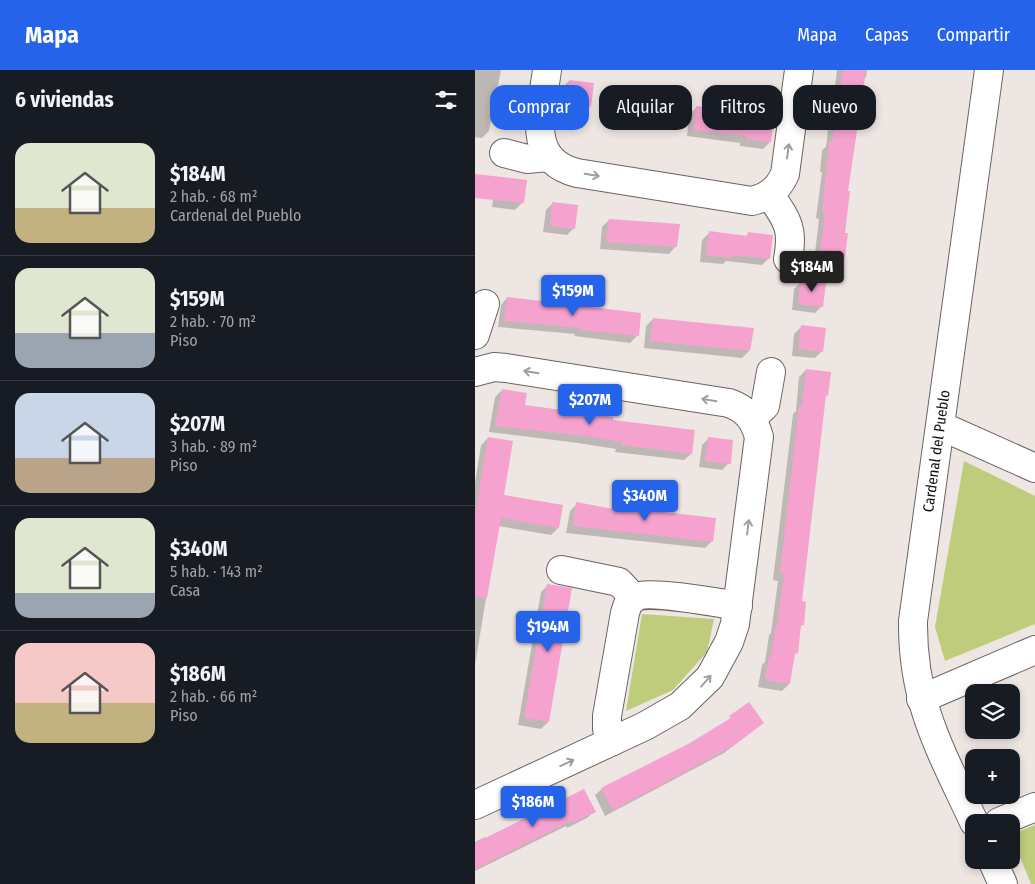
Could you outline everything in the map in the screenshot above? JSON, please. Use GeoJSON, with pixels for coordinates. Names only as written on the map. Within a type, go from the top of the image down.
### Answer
{"type":"FeatureCollection","features":[{"type":"Feature","properties":{"kind":"street"},"geometry":{"type":"LineString","coordinates":[[547,70],[540,132],[543,148],[548,157],[557,165],[577,173],[752,201],[770,195],[777,189],[785,174],[799,70]]}},
{"type":"Feature","properties":{"kind":"street","name":"Cardenal del Pueblo"},"geometry":{"type":"LineString","coordinates":[[971,814],[931,728],[921,699],[914,665],[913,621],[989,70]]}},
{"type":"Feature","properties":{"kind":"street"},"geometry":{"type":"LineString","coordinates":[[504,153],[527,159],[548,157]]}},
{"type":"Feature","properties":{"kind":"street"},"geometry":{"type":"LineString","coordinates":[[770,195],[785,216],[790,228],[791,242],[787,259]]}},
{"type":"Feature","properties":{"kind":"street"},"geometry":{"type":"LineString","coordinates":[[475,335],[485,304]]}},
{"type":"Feature","properties":{"kind":"street"},"geometry":{"type":"LineString","coordinates":[[475,372],[494,367],[506,368],[729,403],[745,411],[752,418],[759,436],[738,606],[729,642],[710,677],[696,692],[665,715],[475,805]]}},
{"type":"Feature","properties":{"kind":"street"},"geometry":{"type":"LineString","coordinates":[[752,418],[765,406],[771,372]]}},
{"type":"Feature","properties":{"kind":"street"},"geometry":{"type":"LineString","coordinates":[[941,426],[1035,468]]}},
{"type":"Feature","properties":{"kind":"street"},"geometry":{"type":"LineString","coordinates":[[561,570],[619,582],[633,598]]}},
{"type":"Feature","properties":{"kind":"street"},"geometry":{"type":"LineString","coordinates":[[613,741],[607,728],[607,716],[627,604],[633,598],[650,595],[738,606]]}},
{"type":"Feature","properties":{"kind":"street"},"geometry":{"type":"LineString","coordinates":[[921,699],[1035,650]]}},
{"type":"Feature","properties":{"kind":"street"},"geometry":{"type":"LineString","coordinates":[[1018,814],[1035,807]]}},
{"type":"Feature","properties":{"kind":"street"},"geometry":{"type":"LineString","coordinates":[[996,869],[1003,884]]}},
{"type":"Feature","properties":{"kind":"green space"},"geometry":{"type":"Polygon","coordinates":[[[964,461],[1035,496],[1035,624],[945,661],[935,627],[964,461]]]}},
{"type":"Feature","properties":{"kind":"green space"},"geometry":{"type":"Polygon","coordinates":[[[642,614],[714,619],[707,652],[673,690],[626,711],[642,614]]]}},
{"type":"Feature","properties":{"kind":"green space"},"geometry":{"type":"Polygon","coordinates":[[[1035,825],[1035,884],[1031,884],[1020,857],[1020,831],[1035,825]]]}},
{"type":"Feature","properties":{"kind":"building"},"geometry":{"type":"Polygon","coordinates":[[[843,70],[866,70],[864,85],[841,85],[843,70]]]}},
{"type":"Feature","properties":{"kind":"building"},"geometry":{"type":"Polygon","coordinates":[[[569,80],[594,83],[591,107],[589,107],[589,85],[568,85],[569,80]]]}},
{"type":"Feature","properties":{"kind":"building"},"geometry":{"type":"Polygon","coordinates":[[[696,106],[702,107],[702,130],[772,130],[771,142],[746,139],[746,136],[693,130],[696,106]]]}},
{"type":"Feature","properties":{"kind":"building"},"geometry":{"type":"Polygon","coordinates":[[[834,130],[857,130],[848,191],[850,191],[845,233],[848,233],[845,257],[820,254],[825,212],[822,212],[829,142],[832,142],[834,130]]]}},
{"type":"Feature","properties":{"kind":"building"},"geometry":{"type":"Polygon","coordinates":[[[475,174],[527,180],[524,203],[475,198],[475,174]]]}},
{"type":"Feature","properties":{"kind":"building"},"geometry":{"type":"Polygon","coordinates":[[[552,202],[578,205],[575,229],[550,226],[552,202]]]}},
{"type":"Feature","properties":{"kind":"building"},"geometry":{"type":"Polygon","coordinates":[[[609,219],[680,224],[677,247],[606,242],[609,219]]]}},
{"type":"Feature","properties":{"kind":"building"},"geometry":{"type":"Polygon","coordinates":[[[709,231],[747,236],[748,232],[773,235],[770,259],[732,255],[731,258],[706,255],[709,231]]]}},
{"type":"Feature","properties":{"kind":"building"},"geometry":{"type":"Polygon","coordinates":[[[800,280],[826,283],[823,307],[798,304],[800,280]]]}},
{"type":"Feature","properties":{"kind":"building"},"geometry":{"type":"Polygon","coordinates":[[[507,297],[641,313],[639,336],[581,330],[581,328],[504,321],[507,297]]]}},
{"type":"Feature","properties":{"kind":"building"},"geometry":{"type":"Polygon","coordinates":[[[653,318],[754,328],[750,351],[650,341],[653,318]]]}},
{"type":"Feature","properties":{"kind":"building"},"geometry":{"type":"Polygon","coordinates":[[[801,325],[826,328],[823,352],[798,349],[801,325]]]}},
{"type":"Feature","properties":{"kind":"building"},"geometry":{"type":"Polygon","coordinates":[[[806,369],[831,372],[828,396],[826,395],[802,601],[806,602],[804,625],[801,625],[798,654],[795,653],[790,684],[765,680],[769,657],[771,657],[775,627],[777,627],[784,574],[780,574],[799,406],[802,406],[806,369]]]}},
{"type":"Feature","properties":{"kind":"building"},"geometry":{"type":"Polygon","coordinates":[[[502,389],[527,393],[525,405],[613,417],[613,420],[695,430],[692,454],[622,445],[622,442],[585,436],[495,426],[502,389]]]}},
{"type":"Feature","properties":{"kind":"building"},"geometry":{"type":"Polygon","coordinates":[[[488,437],[513,441],[504,495],[563,505],[559,528],[501,518],[487,598],[475,597],[475,516],[488,437]]]}},
{"type":"Feature","properties":{"kind":"building"},"geometry":{"type":"Polygon","coordinates":[[[708,437],[733,440],[731,464],[705,461],[708,437]]]}},
{"type":"Feature","properties":{"kind":"building"},"geometry":{"type":"Polygon","coordinates":[[[576,502],[619,510],[620,507],[716,518],[713,542],[573,526],[576,502]]]}},
{"type":"Feature","properties":{"kind":"building"},"geometry":{"type":"Polygon","coordinates":[[[547,584],[572,588],[549,722],[524,718],[547,584]]]}},
{"type":"Feature","properties":{"kind":"building"},"geometry":{"type":"Polygon","coordinates":[[[749,702],[764,723],[733,746],[613,810],[601,788],[688,744],[731,718],[729,716],[749,702]]]}},
{"type":"Feature","properties":{"kind":"building"},"geometry":{"type":"Polygon","coordinates":[[[584,789],[596,812],[574,822],[573,820],[475,869],[475,843],[584,789]]]}}]}
